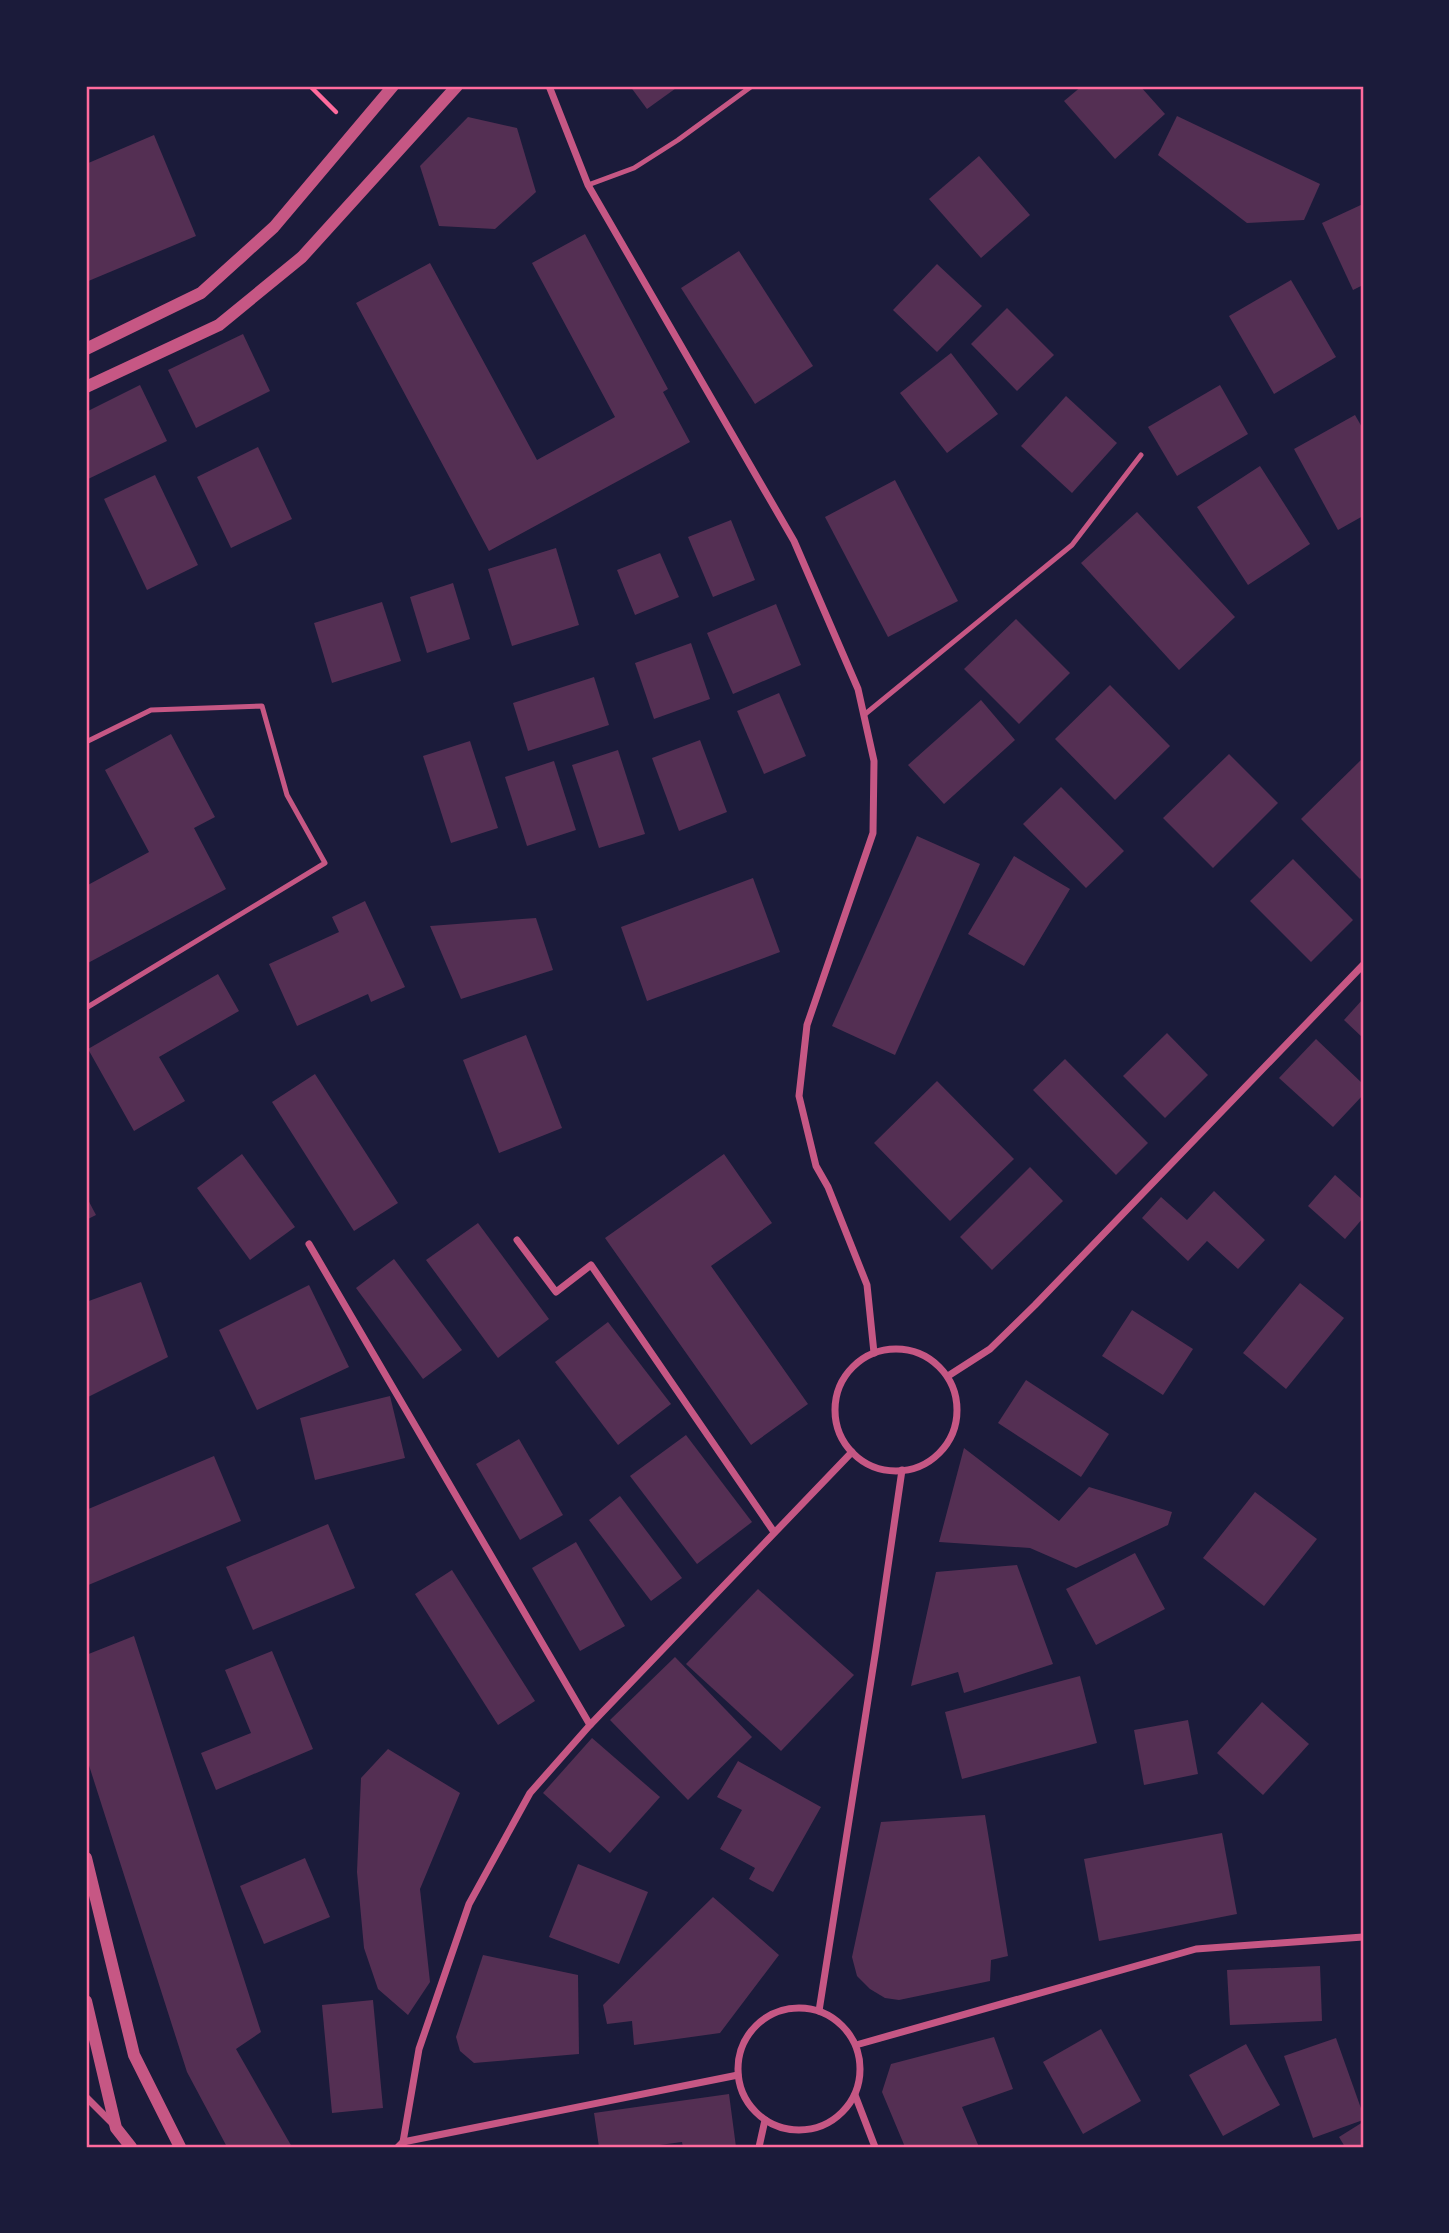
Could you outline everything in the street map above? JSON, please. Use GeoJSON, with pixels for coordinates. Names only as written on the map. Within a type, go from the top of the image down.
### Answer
{"type":"FeatureCollection","features":[{"type":"Feature","properties":{"kind":"street"},"geometry":{"type":"LineString","coordinates":[[86,349],[201,293],[274,227],[393,86]]}},
{"type":"Feature","properties":{"kind":"street"},"geometry":{"type":"LineString","coordinates":[[86,387],[219,325],[302,257],[457,86]]}},
{"type":"Feature","properties":{"kind":"street"},"geometry":{"type":"LineString","coordinates":[[549,86],[588,185],[794,541],[858,689],[874,761],[873,833],[807,1025],[799,1096],[816,1166],[828,1187],[867,1285],[874,1353]]}},
{"type":"Feature","properties":{"kind":"street"},"geometry":{"type":"LineString","coordinates":[[948,1376],[990,1349],[1035,1305],[1363,965]]}},
{"type":"Feature","properties":{"kind":"street"},"geometry":{"type":"LineString","coordinates":[[517,1240],[556,1292],[591,1265],[774,1532]]}},
{"type":"Feature","properties":{"kind":"street"},"geometry":{"type":"LineString","coordinates":[[309,1244],[590,1725]]}},
{"type":"Feature","properties":{"kind":"street"},"geometry":{"type":"LineString","coordinates":[[894,1348],[915,1351],[934,1361],[948,1376],[956,1395],[957,1416],[951,1436],[939,1453],[922,1465],[902,1470],[874,1466],[852,1452],[840,1436],[835,1416],[836,1396],[850,1370],[874,1353],[894,1348]]}},
{"type":"Feature","properties":{"kind":"street"},"geometry":{"type":"LineString","coordinates":[[738,2075],[400,2145],[419,2049],[469,1904],[530,1793],[590,1725],[852,1452]]}},
{"type":"Feature","properties":{"kind":"street"},"geometry":{"type":"LineString","coordinates":[[819,2011],[902,1470]]}},
{"type":"Feature","properties":{"kind":"street"},"geometry":{"type":"LineString","coordinates":[[86,1858],[134,2054],[180,2147]]}},
{"type":"Feature","properties":{"kind":"street"},"geometry":{"type":"LineString","coordinates":[[856,2045],[1196,1949],[1363,1937]]}},
{"type":"Feature","properties":{"kind":"street"},"geometry":{"type":"LineString","coordinates":[[86,2001],[116,2128]]}},
{"type":"Feature","properties":{"kind":"street"},"geometry":{"type":"LineString","coordinates":[[799,2008],[819,2011],[845,2028],[856,2045],[860,2075],[855,2095],[844,2112],[826,2124],[806,2130],[785,2129],[755,2113],[743,2095],[738,2075],[741,2050],[751,2031],[767,2017],[799,2008]]}},
{"type":"Feature","properties":{"kind":"street"},"geometry":{"type":"LineString","coordinates":[[855,2095],[875,2147]]}},
{"type":"Feature","properties":{"kind":"street"},"geometry":{"type":"LineString","coordinates":[[86,2097],[131,2147]]}},
{"type":"Feature","properties":{"kind":"street"},"geometry":{"type":"LineString","coordinates":[[759,2147],[765,2120]]}},
{"type":"Feature","properties":{"kind":"lane"},"geometry":{"type":"LineString","coordinates":[[588,185],[634,168],[752,86]]}},
{"type":"Feature","properties":{"kind":"lane"},"geometry":{"type":"LineString","coordinates":[[864,715],[1072,545],[1141,455]]}},
{"type":"Feature","properties":{"kind":"lane"},"geometry":{"type":"LineString","coordinates":[[86,742],[151,710],[262,706],[287,794],[326,863],[86,1008]]}},
{"type":"Feature","properties":{"kind":"path"},"geometry":{"type":"LineString","coordinates":[[310,86],[357,131]]}},
{"type":"Feature","properties":{"kind":"building"},"geometry":{"type":"Polygon","coordinates":[[[630,86],[679,86],[647,109],[630,86]]]}},
{"type":"Feature","properties":{"kind":"building"},"geometry":{"type":"Polygon","coordinates":[[[1082,86],[1140,86],[1165,114],[1115,159],[1064,101],[1082,86]]]}},
{"type":"Feature","properties":{"kind":"building"},"geometry":{"type":"Polygon","coordinates":[[[1177,116],[1320,184],[1304,220],[1247,223],[1158,155],[1177,116]]]}},
{"type":"Feature","properties":{"kind":"building"},"geometry":{"type":"Polygon","coordinates":[[[468,117],[517,128],[536,192],[495,229],[439,226],[420,166],[468,117]]]}},
{"type":"Feature","properties":{"kind":"building"},"geometry":{"type":"Polygon","coordinates":[[[154,135],[196,236],[86,282],[86,164],[154,135]]]}},
{"type":"Feature","properties":{"kind":"building"},"geometry":{"type":"Polygon","coordinates":[[[979,156],[1030,215],[981,258],[929,199],[979,156]]]}},
{"type":"Feature","properties":{"kind":"building"},"geometry":{"type":"Polygon","coordinates":[[[1363,204],[1363,285],[1353,290],[1322,223],[1363,204]]]}},
{"type":"Feature","properties":{"kind":"building"},"geometry":{"type":"Polygon","coordinates":[[[585,234],[668,389],[663,392],[690,442],[489,551],[356,303],[430,263],[537,460],[615,417],[532,263],[585,234]]]}},
{"type":"Feature","properties":{"kind":"building"},"geometry":{"type":"Polygon","coordinates":[[[739,251],[813,366],[755,404],[681,288],[739,251]]]}},
{"type":"Feature","properties":{"kind":"building"},"geometry":{"type":"Polygon","coordinates":[[[937,264],[982,306],[937,352],[893,310],[937,264]]]}},
{"type":"Feature","properties":{"kind":"building"},"geometry":{"type":"Polygon","coordinates":[[[1291,280],[1336,357],[1274,394],[1229,316],[1291,280]]]}},
{"type":"Feature","properties":{"kind":"building"},"geometry":{"type":"Polygon","coordinates":[[[1007,308],[1054,355],[1017,391],[971,344],[1007,308]]]}},
{"type":"Feature","properties":{"kind":"building"},"geometry":{"type":"Polygon","coordinates":[[[243,334],[270,391],[196,428],[168,370],[243,334]]]}},
{"type":"Feature","properties":{"kind":"building"},"geometry":{"type":"Polygon","coordinates":[[[951,353],[998,414],[947,453],[900,393],[951,353]]]}},
{"type":"Feature","properties":{"kind":"building"},"geometry":{"type":"Polygon","coordinates":[[[140,385],[167,441],[86,480],[86,412],[140,385]]]}},
{"type":"Feature","properties":{"kind":"building"},"geometry":{"type":"Polygon","coordinates":[[[1220,385],[1248,434],[1177,476],[1148,427],[1220,385]]]}},
{"type":"Feature","properties":{"kind":"building"},"geometry":{"type":"Polygon","coordinates":[[[1066,396],[1117,443],[1072,493],[1021,446],[1066,396]]]}},
{"type":"Feature","properties":{"kind":"building"},"geometry":{"type":"Polygon","coordinates":[[[1355,415],[1363,429],[1363,516],[1338,530],[1294,449],[1355,415]]]}},
{"type":"Feature","properties":{"kind":"building"},"geometry":{"type":"Polygon","coordinates":[[[258,447],[292,519],[231,548],[197,477],[258,447]]]}},
{"type":"Feature","properties":{"kind":"building"},"geometry":{"type":"Polygon","coordinates":[[[1260,466],[1310,544],[1248,585],[1197,507],[1260,466]]]}},
{"type":"Feature","properties":{"kind":"building"},"geometry":{"type":"Polygon","coordinates":[[[155,475],[198,565],[147,590],[104,499],[155,475]]]}},
{"type":"Feature","properties":{"kind":"building"},"geometry":{"type":"Polygon","coordinates":[[[895,480],[958,601],[888,637],[825,517],[895,480]]]}},
{"type":"Feature","properties":{"kind":"building"},"geometry":{"type":"Polygon","coordinates":[[[1137,512],[1235,617],[1179,670],[1081,563],[1137,512]]]}},
{"type":"Feature","properties":{"kind":"building"},"geometry":{"type":"Polygon","coordinates":[[[731,520],[755,580],[713,597],[688,537],[731,520]]]}},
{"type":"Feature","properties":{"kind":"building"},"geometry":{"type":"Polygon","coordinates":[[[556,548],[579,625],[512,646],[488,569],[556,548]]]}},
{"type":"Feature","properties":{"kind":"building"},"geometry":{"type":"Polygon","coordinates":[[[660,553],[679,597],[635,615],[617,570],[660,553]]]}},
{"type":"Feature","properties":{"kind":"building"},"geometry":{"type":"Polygon","coordinates":[[[453,583],[470,639],[427,653],[410,597],[453,583]]]}},
{"type":"Feature","properties":{"kind":"building"},"geometry":{"type":"Polygon","coordinates":[[[382,602],[401,661],[332,683],[314,623],[382,602]]]}},
{"type":"Feature","properties":{"kind":"building"},"geometry":{"type":"Polygon","coordinates":[[[776,604],[801,665],[733,694],[707,633],[776,604]]]}},
{"type":"Feature","properties":{"kind":"building"},"geometry":{"type":"Polygon","coordinates":[[[1016,619],[1070,673],[1019,724],[964,669],[1016,619]]]}},
{"type":"Feature","properties":{"kind":"building"},"geometry":{"type":"Polygon","coordinates":[[[691,643],[710,699],[654,719],[635,663],[691,643]]]}},
{"type":"Feature","properties":{"kind":"building"},"geometry":{"type":"Polygon","coordinates":[[[594,677],[609,725],[528,751],[513,703],[594,677]]]}},
{"type":"Feature","properties":{"kind":"building"},"geometry":{"type":"Polygon","coordinates":[[[1110,685],[1170,746],[1115,800],[1055,739],[1110,685]]]}},
{"type":"Feature","properties":{"kind":"building"},"geometry":{"type":"Polygon","coordinates":[[[779,693],[806,756],[764,774],[737,711],[779,693]]]}},
{"type":"Feature","properties":{"kind":"building"},"geometry":{"type":"Polygon","coordinates":[[[981,700],[1015,740],[944,804],[908,765],[981,700]]]}},
{"type":"Feature","properties":{"kind":"building"},"geometry":{"type":"Polygon","coordinates":[[[171,734],[215,817],[194,828],[226,889],[86,964],[86,886],[149,852],[105,770],[171,734]]]}},
{"type":"Feature","properties":{"kind":"building"},"geometry":{"type":"Polygon","coordinates":[[[700,740],[727,812],[679,831],[652,758],[700,740]]]}},
{"type":"Feature","properties":{"kind":"building"},"geometry":{"type":"Polygon","coordinates":[[[470,741],[498,828],[451,843],[423,756],[470,741]]]}},
{"type":"Feature","properties":{"kind":"building"},"geometry":{"type":"Polygon","coordinates":[[[618,750],[645,834],[599,848],[572,765],[618,750]]]}},
{"type":"Feature","properties":{"kind":"building"},"geometry":{"type":"Polygon","coordinates":[[[1229,754],[1278,803],[1213,868],[1163,818],[1229,754]]]}},
{"type":"Feature","properties":{"kind":"building"},"geometry":{"type":"Polygon","coordinates":[[[1363,758],[1363,876],[1360,879],[1301,819],[1363,758]]]}},
{"type":"Feature","properties":{"kind":"building"},"geometry":{"type":"Polygon","coordinates":[[[554,761],[576,830],[527,846],[505,777],[554,761]]]}},
{"type":"Feature","properties":{"kind":"building"},"geometry":{"type":"Polygon","coordinates":[[[1061,787],[1124,851],[1086,888],[1023,824],[1061,787]]]}},
{"type":"Feature","properties":{"kind":"building"},"geometry":{"type":"Polygon","coordinates":[[[917,836],[980,864],[895,1055],[832,1026],[917,836]]]}},
{"type":"Feature","properties":{"kind":"building"},"geometry":{"type":"Polygon","coordinates":[[[1014,856],[1070,889],[1024,966],[968,934],[1014,856]]]}},
{"type":"Feature","properties":{"kind":"building"},"geometry":{"type":"Polygon","coordinates":[[[1293,859],[1353,920],[1311,962],[1250,901],[1293,859]]]}},
{"type":"Feature","properties":{"kind":"building"},"geometry":{"type":"Polygon","coordinates":[[[753,878],[780,952],[647,1001],[621,927],[753,878]]]}},
{"type":"Feature","properties":{"kind":"building"},"geometry":{"type":"Polygon","coordinates":[[[365,901],[405,987],[371,1002],[368,994],[297,1026],[269,964],[339,932],[332,917],[365,901]]]}},
{"type":"Feature","properties":{"kind":"building"},"geometry":{"type":"Polygon","coordinates":[[[536,918],[553,970],[461,999],[430,926],[536,918]]]}},
{"type":"Feature","properties":{"kind":"building"},"geometry":{"type":"Polygon","coordinates":[[[218,974],[239,1011],[159,1057],[185,1101],[134,1131],[88,1049],[218,974]]]}},
{"type":"Feature","properties":{"kind":"building"},"geometry":{"type":"Polygon","coordinates":[[[1363,999],[1363,1038],[1344,1020],[1363,999]]]}},
{"type":"Feature","properties":{"kind":"building"},"geometry":{"type":"Polygon","coordinates":[[[1167,1033],[1208,1075],[1165,1118],[1123,1076],[1167,1033]]]}},
{"type":"Feature","properties":{"kind":"building"},"geometry":{"type":"Polygon","coordinates":[[[526,1035],[562,1128],[499,1153],[463,1060],[526,1035]]]}},
{"type":"Feature","properties":{"kind":"building"},"geometry":{"type":"Polygon","coordinates":[[[1316,1039],[1363,1084],[1363,1095],[1333,1127],[1279,1078],[1316,1039]]]}},
{"type":"Feature","properties":{"kind":"building"},"geometry":{"type":"Polygon","coordinates":[[[1065,1059],[1148,1143],[1116,1175],[1033,1090],[1065,1059]]]}},
{"type":"Feature","properties":{"kind":"building"},"geometry":{"type":"Polygon","coordinates":[[[315,1074],[398,1203],[354,1231],[272,1102],[315,1074]]]}},
{"type":"Feature","properties":{"kind":"building"},"geometry":{"type":"Polygon","coordinates":[[[937,1081],[1014,1159],[950,1221],[874,1143],[937,1081]]]}},
{"type":"Feature","properties":{"kind":"building"},"geometry":{"type":"Polygon","coordinates":[[[242,1154],[295,1227],[250,1260],[197,1188],[242,1154]]]}},
{"type":"Feature","properties":{"kind":"building"},"geometry":{"type":"Polygon","coordinates":[[[724,1154],[772,1223],[711,1266],[808,1404],[751,1445],[605,1238],[724,1154]]]}},
{"type":"Feature","properties":{"kind":"building"},"geometry":{"type":"Polygon","coordinates":[[[1030,1167],[1063,1201],[992,1270],[960,1237],[1030,1167]]]}},
{"type":"Feature","properties":{"kind":"building"},"geometry":{"type":"Polygon","coordinates":[[[1335,1175],[1363,1200],[1363,1218],[1345,1239],[1308,1206],[1335,1175]]]}},
{"type":"Feature","properties":{"kind":"building"},"geometry":{"type":"Polygon","coordinates":[[[1214,1191],[1265,1240],[1238,1269],[1207,1241],[1188,1261],[1142,1218],[1161,1197],[1187,1220],[1214,1191]]]}},
{"type":"Feature","properties":{"kind":"building"},"geometry":{"type":"Polygon","coordinates":[[[86,1196],[96,1215],[86,1220],[86,1196]]]}},
{"type":"Feature","properties":{"kind":"building"},"geometry":{"type":"Polygon","coordinates":[[[478,1223],[549,1319],[498,1358],[426,1260],[478,1223]]]}},
{"type":"Feature","properties":{"kind":"building"},"geometry":{"type":"Polygon","coordinates":[[[394,1259],[462,1350],[423,1379],[356,1288],[394,1259]]]}},
{"type":"Feature","properties":{"kind":"building"},"geometry":{"type":"Polygon","coordinates":[[[141,1282],[168,1357],[86,1398],[86,1302],[141,1282]]]}},
{"type":"Feature","properties":{"kind":"building"},"geometry":{"type":"Polygon","coordinates":[[[1300,1283],[1344,1318],[1286,1389],[1243,1353],[1300,1283]]]}},
{"type":"Feature","properties":{"kind":"building"},"geometry":{"type":"Polygon","coordinates":[[[309,1285],[349,1367],[257,1410],[219,1330],[309,1285]]]}},
{"type":"Feature","properties":{"kind":"building"},"geometry":{"type":"Polygon","coordinates":[[[1132,1310],[1193,1349],[1163,1395],[1102,1356],[1132,1310]]]}},
{"type":"Feature","properties":{"kind":"building"},"geometry":{"type":"Polygon","coordinates":[[[608,1322],[671,1404],[618,1445],[555,1362],[608,1322]]]}},
{"type":"Feature","properties":{"kind":"building"},"geometry":{"type":"Polygon","coordinates":[[[1026,1380],[1109,1434],[1081,1477],[998,1423],[1026,1380]]]}},
{"type":"Feature","properties":{"kind":"building"},"geometry":{"type":"Polygon","coordinates":[[[390,1396],[405,1458],[315,1480],[300,1418],[390,1396]]]}},
{"type":"Feature","properties":{"kind":"building"},"geometry":{"type":"Polygon","coordinates":[[[686,1435],[752,1522],[697,1564],[630,1476],[686,1435]]]}},
{"type":"Feature","properties":{"kind":"building"},"geometry":{"type":"Polygon","coordinates":[[[519,1439],[563,1515],[520,1540],[476,1464],[519,1439]]]}},
{"type":"Feature","properties":{"kind":"building"},"geometry":{"type":"Polygon","coordinates":[[[964,1448],[1059,1521],[1089,1487],[1172,1512],[1168,1525],[1076,1568],[1030,1548],[939,1542],[964,1448]]]}},
{"type":"Feature","properties":{"kind":"building"},"geometry":{"type":"Polygon","coordinates":[[[214,1456],[241,1521],[86,1586],[86,1510],[214,1456]]]}},
{"type":"Feature","properties":{"kind":"building"},"geometry":{"type":"Polygon","coordinates":[[[1255,1492],[1317,1539],[1264,1606],[1203,1558],[1255,1492]]]}},
{"type":"Feature","properties":{"kind":"building"},"geometry":{"type":"Polygon","coordinates":[[[620,1496],[682,1578],[651,1601],[589,1520],[620,1496]]]}},
{"type":"Feature","properties":{"kind":"building"},"geometry":{"type":"Polygon","coordinates":[[[328,1524],[355,1588],[253,1630],[226,1567],[328,1524]]]}},
{"type":"Feature","properties":{"kind":"building"},"geometry":{"type":"Polygon","coordinates":[[[576,1542],[625,1626],[580,1651],[532,1568],[576,1542]]]}},
{"type":"Feature","properties":{"kind":"building"},"geometry":{"type":"Polygon","coordinates":[[[1135,1553],[1165,1609],[1096,1645],[1066,1589],[1135,1553]]]}},
{"type":"Feature","properties":{"kind":"building"},"geometry":{"type":"Polygon","coordinates":[[[1017,1565],[1053,1664],[964,1693],[958,1672],[911,1686],[936,1572],[1017,1565]]]}},
{"type":"Feature","properties":{"kind":"building"},"geometry":{"type":"Polygon","coordinates":[[[452,1570],[535,1701],[498,1725],[415,1594],[452,1570]]]}},
{"type":"Feature","properties":{"kind":"building"},"geometry":{"type":"Polygon","coordinates":[[[758,1589],[854,1675],[781,1751],[686,1664],[758,1589]]]}},
{"type":"Feature","properties":{"kind":"building"},"geometry":{"type":"Polygon","coordinates":[[[134,1636],[261,2032],[236,2049],[292,2147],[227,2147],[187,2072],[86,1756],[86,1655],[134,1636]]]}},
{"type":"Feature","properties":{"kind":"building"},"geometry":{"type":"Polygon","coordinates":[[[272,1651],[313,1749],[216,1790],[201,1753],[251,1733],[225,1670],[272,1651]]]}},
{"type":"Feature","properties":{"kind":"building"},"geometry":{"type":"Polygon","coordinates":[[[675,1657],[752,1737],[688,1800],[610,1720],[675,1657]]]}},
{"type":"Feature","properties":{"kind":"building"},"geometry":{"type":"Polygon","coordinates":[[[1080,1676],[1097,1743],[962,1779],[945,1712],[1080,1676]]]}},
{"type":"Feature","properties":{"kind":"building"},"geometry":{"type":"Polygon","coordinates":[[[1262,1702],[1309,1744],[1263,1795],[1217,1753],[1262,1702]]]}},
{"type":"Feature","properties":{"kind":"building"},"geometry":{"type":"Polygon","coordinates":[[[1188,1720],[1198,1774],[1144,1785],[1134,1730],[1188,1720]]]}},
{"type":"Feature","properties":{"kind":"building"},"geometry":{"type":"Polygon","coordinates":[[[592,1738],[660,1797],[610,1853],[543,1793],[592,1738]]]}},
{"type":"Feature","properties":{"kind":"building"},"geometry":{"type":"Polygon","coordinates":[[[388,1749],[460,1793],[420,1889],[430,1982],[408,2015],[378,1989],[364,1948],[357,1872],[361,1778],[388,1749]]]}},
{"type":"Feature","properties":{"kind":"building"},"geometry":{"type":"Polygon","coordinates":[[[738,1761],[821,1807],[773,1892],[749,1879],[755,1868],[720,1849],[742,1810],[717,1797],[738,1761]]]}},
{"type":"Feature","properties":{"kind":"building"},"geometry":{"type":"Polygon","coordinates":[[[985,1815],[1008,1956],[991,1960],[990,1981],[899,2000],[885,1998],[870,1989],[857,1976],[852,1957],[881,1822],[985,1815]]]}},
{"type":"Feature","properties":{"kind":"building"},"geometry":{"type":"Polygon","coordinates":[[[1222,1833],[1237,1914],[1099,1941],[1084,1859],[1222,1833]]]}},
{"type":"Feature","properties":{"kind":"building"},"geometry":{"type":"Polygon","coordinates":[[[305,1858],[330,1917],[264,1944],[240,1886],[305,1858]]]}},
{"type":"Feature","properties":{"kind":"building"},"geometry":{"type":"Polygon","coordinates":[[[578,1864],[648,1892],[619,1964],[549,1937],[578,1864]]]}},
{"type":"Feature","properties":{"kind":"building"},"geometry":{"type":"Polygon","coordinates":[[[713,1897],[779,1955],[720,2033],[634,2045],[632,2021],[607,2024],[603,2005],[713,1897]]]}},
{"type":"Feature","properties":{"kind":"building"},"geometry":{"type":"Polygon","coordinates":[[[483,1955],[578,1975],[579,2054],[474,2063],[460,2051],[456,2037],[483,1955]]]}},
{"type":"Feature","properties":{"kind":"building"},"geometry":{"type":"Polygon","coordinates":[[[1320,1966],[1322,2021],[1230,2025],[1227,1970],[1320,1966]]]}},
{"type":"Feature","properties":{"kind":"building"},"geometry":{"type":"Polygon","coordinates":[[[373,2000],[383,2108],[332,2113],[322,2005],[373,2000]]]}},
{"type":"Feature","properties":{"kind":"building"},"geometry":{"type":"Polygon","coordinates":[[[1101,2029],[1141,2101],[1083,2134],[1043,2062],[1101,2029]]]}},
{"type":"Feature","properties":{"kind":"building"},"geometry":{"type":"Polygon","coordinates":[[[994,2037],[1013,2089],[962,2107],[979,2147],[905,2147],[882,2092],[891,2064],[994,2037]]]}},
{"type":"Feature","properties":{"kind":"building"},"geometry":{"type":"Polygon","coordinates":[[[1336,2038],[1363,2120],[1313,2138],[1284,2056],[1336,2038]]]}},
{"type":"Feature","properties":{"kind":"building"},"geometry":{"type":"Polygon","coordinates":[[[1246,2044],[1280,2105],[1223,2136],[1189,2075],[1246,2044]]]}},
{"type":"Feature","properties":{"kind":"building"},"geometry":{"type":"Polygon","coordinates":[[[729,2094],[736,2147],[683,2147],[682,2142],[644,2147],[599,2147],[594,2113],[729,2094]]]}},
{"type":"Feature","properties":{"kind":"building"},"geometry":{"type":"Polygon","coordinates":[[[1363,2122],[1363,2147],[1345,2147],[1339,2137],[1363,2122]]]}}]}
